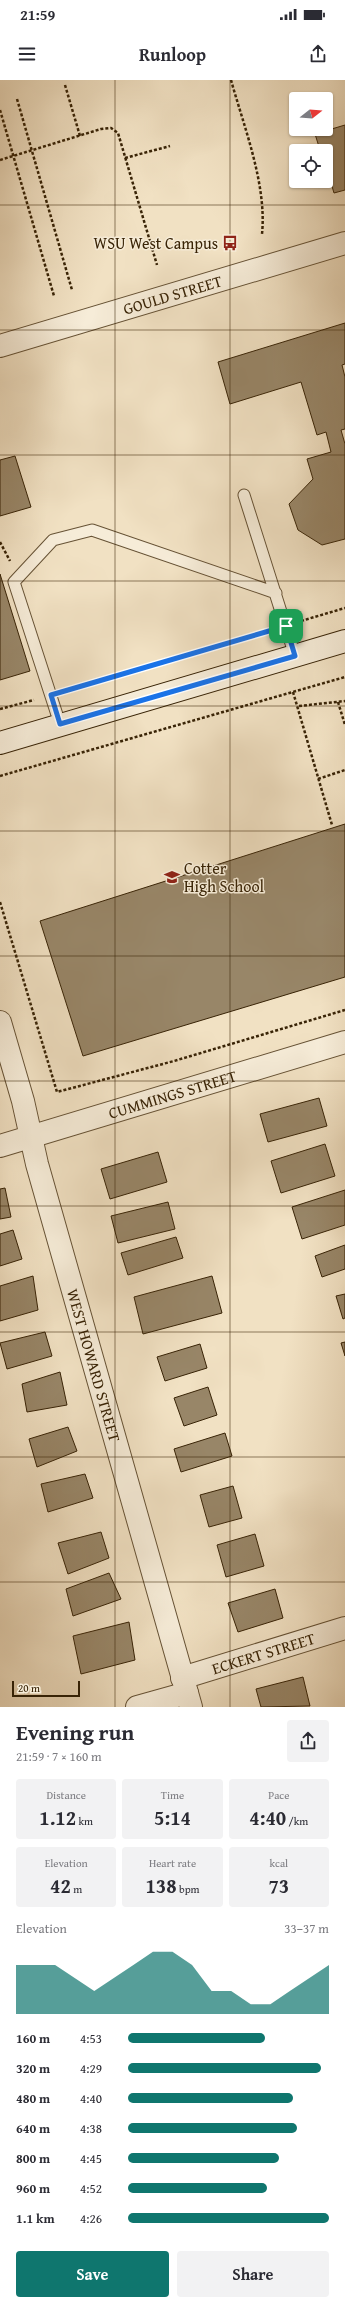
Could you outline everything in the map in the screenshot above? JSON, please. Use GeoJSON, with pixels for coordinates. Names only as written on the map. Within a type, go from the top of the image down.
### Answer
{"type":"FeatureCollection","features":[{"type":"Feature","properties":{"kind":"street","name":"GOULD STREET"},"geometry":{"type":"LineString","coordinates":[[0,346],[345,243]]}},
{"type":"Feature","properties":{"kind":"street"},"geometry":{"type":"LineString","coordinates":[[0,743],[60,724],[345,641]]}},
{"type":"Feature","properties":{"kind":"street","name":"WEST HOWARD STREET"},"geometry":{"type":"LineString","coordinates":[[0,1022],[31,1136],[39,1172],[186,1693]]}},
{"type":"Feature","properties":{"kind":"street","name":"CUMMINGS STREET"},"geometry":{"type":"LineString","coordinates":[[0,1146],[345,1042]]}},
{"type":"Feature","properties":{"kind":"street","name":"ECKERT STREET"},"geometry":{"type":"LineString","coordinates":[[137,1707],[186,1693],[345,1628]]}},
{"type":"Feature","properties":{"kind":"lane"},"geometry":{"type":"LineString","coordinates":[[244,495],[295,656]]}},
{"type":"Feature","properties":{"kind":"lane"},"geometry":{"type":"LineString","coordinates":[[60,724],[14,582],[53,540],[92,530],[276,593]]}},
{"type":"Feature","properties":{"kind":"path"},"geometry":{"type":"LineString","coordinates":[[231,80],[259,184],[264,218],[262,234]]}},
{"type":"Feature","properties":{"kind":"path"},"geometry":{"type":"LineString","coordinates":[[65,85],[80,136]]}},
{"type":"Feature","properties":{"kind":"path"},"geometry":{"type":"LineString","coordinates":[[17,99],[72,290]]}},
{"type":"Feature","properties":{"kind":"path"},"geometry":{"type":"LineString","coordinates":[[0,110],[54,296]]}},
{"type":"Feature","properties":{"kind":"path"},"geometry":{"type":"LineString","coordinates":[[0,160],[111,128],[118,133],[157,265]]}},
{"type":"Feature","properties":{"kind":"path"},"geometry":{"type":"LineString","coordinates":[[125,158],[170,146]]}},
{"type":"Feature","properties":{"kind":"path"},"geometry":{"type":"LineString","coordinates":[[0,709],[345,608]]}},
{"type":"Feature","properties":{"kind":"path"},"geometry":{"type":"LineString","coordinates":[[0,776],[345,677]]}},
{"type":"Feature","properties":{"kind":"path"},"geometry":{"type":"LineString","coordinates":[[293,692],[332,825]]}},
{"type":"Feature","properties":{"kind":"path"},"geometry":{"type":"LineString","coordinates":[[298,706],[345,701]]}},
{"type":"Feature","properties":{"kind":"path"},"geometry":{"type":"LineString","coordinates":[[338,702],[345,725]]}},
{"type":"Feature","properties":{"kind":"path"},"geometry":{"type":"LineString","coordinates":[[318,779],[345,770]]}},
{"type":"Feature","properties":{"kind":"path"},"geometry":{"type":"LineString","coordinates":[[0,902],[57,1092],[174,1061],[345,1010]]}},
{"type":"Feature","properties":{"kind":"building"},"geometry":{"type":"Polygon","coordinates":[[[345,125],[345,190],[334,193],[332,188],[333,144],[318,144],[316,136],[333,136],[333,129],[345,125]]]}},
{"type":"Feature","properties":{"kind":"building"},"geometry":{"type":"Polygon","coordinates":[[[345,323],[345,364],[342,365],[345,377],[345,429],[341,430],[345,444],[345,539],[322,545],[298,530],[289,504],[313,479],[307,459],[331,452],[326,432],[317,435],[301,382],[230,404],[218,362],[345,323]]]}},
{"type":"Feature","properties":{"kind":"building"},"geometry":{"type":"Polygon","coordinates":[[[15,456],[31,507],[0,516],[0,460],[15,456]]]}},
{"type":"Feature","properties":{"kind":"building"},"geometry":{"type":"Polygon","coordinates":[[[0,574],[30,671],[0,680],[0,574]]]}},
{"type":"Feature","properties":{"kind":"building"},"geometry":{"type":"Polygon","coordinates":[[[345,824],[345,977],[83,1056],[40,921],[345,824]]]}},
{"type":"Feature","properties":{"kind":"building"},"geometry":{"type":"Polygon","coordinates":[[[319,1098],[327,1126],[268,1142],[260,1114],[319,1098]]]}},
{"type":"Feature","properties":{"kind":"building"},"geometry":{"type":"Polygon","coordinates":[[[325,1144],[335,1176],[281,1193],[271,1161],[325,1144]]]}},
{"type":"Feature","properties":{"kind":"building"},"geometry":{"type":"Polygon","coordinates":[[[158,1152],[167,1182],[110,1199],[101,1169],[158,1152]]]}},
{"type":"Feature","properties":{"kind":"building"},"geometry":{"type":"Polygon","coordinates":[[[5,1188],[11,1217],[0,1219],[0,1189],[5,1188]]]}},
{"type":"Feature","properties":{"kind":"building"},"geometry":{"type":"Polygon","coordinates":[[[345,1190],[345,1225],[302,1239],[292,1207],[345,1190]]]}},
{"type":"Feature","properties":{"kind":"building"},"geometry":{"type":"Polygon","coordinates":[[[168,1202],[175,1229],[118,1243],[111,1216],[168,1202]]]}},
{"type":"Feature","properties":{"kind":"building"},"geometry":{"type":"Polygon","coordinates":[[[13,1230],[22,1259],[0,1266],[0,1234],[13,1230]]]}},
{"type":"Feature","properties":{"kind":"building"},"geometry":{"type":"Polygon","coordinates":[[[176,1237],[183,1258],[128,1275],[121,1253],[176,1237]]]}},
{"type":"Feature","properties":{"kind":"building"},"geometry":{"type":"Polygon","coordinates":[[[345,1245],[345,1269],[322,1277],[315,1256],[345,1245]]]}},
{"type":"Feature","properties":{"kind":"building"},"geometry":{"type":"Polygon","coordinates":[[[33,1276],[38,1310],[0,1321],[0,1286],[33,1276]]]}},
{"type":"Feature","properties":{"kind":"building"},"geometry":{"type":"Polygon","coordinates":[[[212,1276],[222,1313],[143,1334],[134,1297],[212,1276]]]}},
{"type":"Feature","properties":{"kind":"building"},"geometry":{"type":"Polygon","coordinates":[[[345,1294],[345,1318],[343,1319],[336,1296],[345,1294]]]}},
{"type":"Feature","properties":{"kind":"building"},"geometry":{"type":"Polygon","coordinates":[[[45,1332],[52,1356],[7,1369],[0,1343],[45,1332]]]}},
{"type":"Feature","properties":{"kind":"building"},"geometry":{"type":"Polygon","coordinates":[[[345,1342],[345,1356],[341,1343],[345,1342]]]}},
{"type":"Feature","properties":{"kind":"building"},"geometry":{"type":"Polygon","coordinates":[[[200,1344],[207,1368],[165,1381],[157,1357],[200,1344]]]}},
{"type":"Feature","properties":{"kind":"building"},"geometry":{"type":"Polygon","coordinates":[[[60,1372],[67,1405],[27,1412],[22,1384],[60,1372]]]}},
{"type":"Feature","properties":{"kind":"building"},"geometry":{"type":"Polygon","coordinates":[[[208,1387],[217,1415],[184,1426],[174,1398],[208,1387]]]}},
{"type":"Feature","properties":{"kind":"building"},"geometry":{"type":"Polygon","coordinates":[[[68,1427],[77,1451],[37,1467],[29,1439],[68,1427]]]}},
{"type":"Feature","properties":{"kind":"building"},"geometry":{"type":"Polygon","coordinates":[[[225,1433],[232,1456],[181,1472],[174,1449],[225,1433]]]}},
{"type":"Feature","properties":{"kind":"building"},"geometry":{"type":"Polygon","coordinates":[[[85,1474],[93,1498],[48,1512],[41,1484],[85,1474]]]}},
{"type":"Feature","properties":{"kind":"building"},"geometry":{"type":"Polygon","coordinates":[[[233,1486],[242,1518],[209,1527],[200,1495],[233,1486]]]}},
{"type":"Feature","properties":{"kind":"building"},"geometry":{"type":"Polygon","coordinates":[[[101,1532],[109,1558],[68,1574],[58,1543],[101,1532]]]}},
{"type":"Feature","properties":{"kind":"building"},"geometry":{"type":"Polygon","coordinates":[[[255,1534],[264,1566],[226,1577],[217,1545],[255,1534]]]}},
{"type":"Feature","properties":{"kind":"building"},"geometry":{"type":"Polygon","coordinates":[[[109,1573],[121,1599],[73,1616],[66,1589],[109,1573]]]}},
{"type":"Feature","properties":{"kind":"building"},"geometry":{"type":"Polygon","coordinates":[[[275,1589],[283,1618],[238,1632],[228,1603],[275,1589]]]}},
{"type":"Feature","properties":{"kind":"building"},"geometry":{"type":"Polygon","coordinates":[[[129,1622],[135,1660],[81,1674],[73,1636],[129,1622]]]}},
{"type":"Feature","properties":{"kind":"building"},"geometry":{"type":"Polygon","coordinates":[[[303,1677],[310,1706],[261,1707],[256,1689],[303,1677]]]}},
{"type":"Feature","properties":{"kind":"place","name":"WSU West Campus"},"geometry":{"type":"Point","coordinates":[230,243]}},
{"type":"Feature","properties":{"kind":"place","name":"Cotter High School"},"geometry":{"type":"Point","coordinates":[172,877]}},
{"type":"Feature","properties":{"kind":"route"},"geometry":{"type":"LineString","coordinates":[[286,626],[295,656],[60,724],[51,695],[286,626]]}}]}
